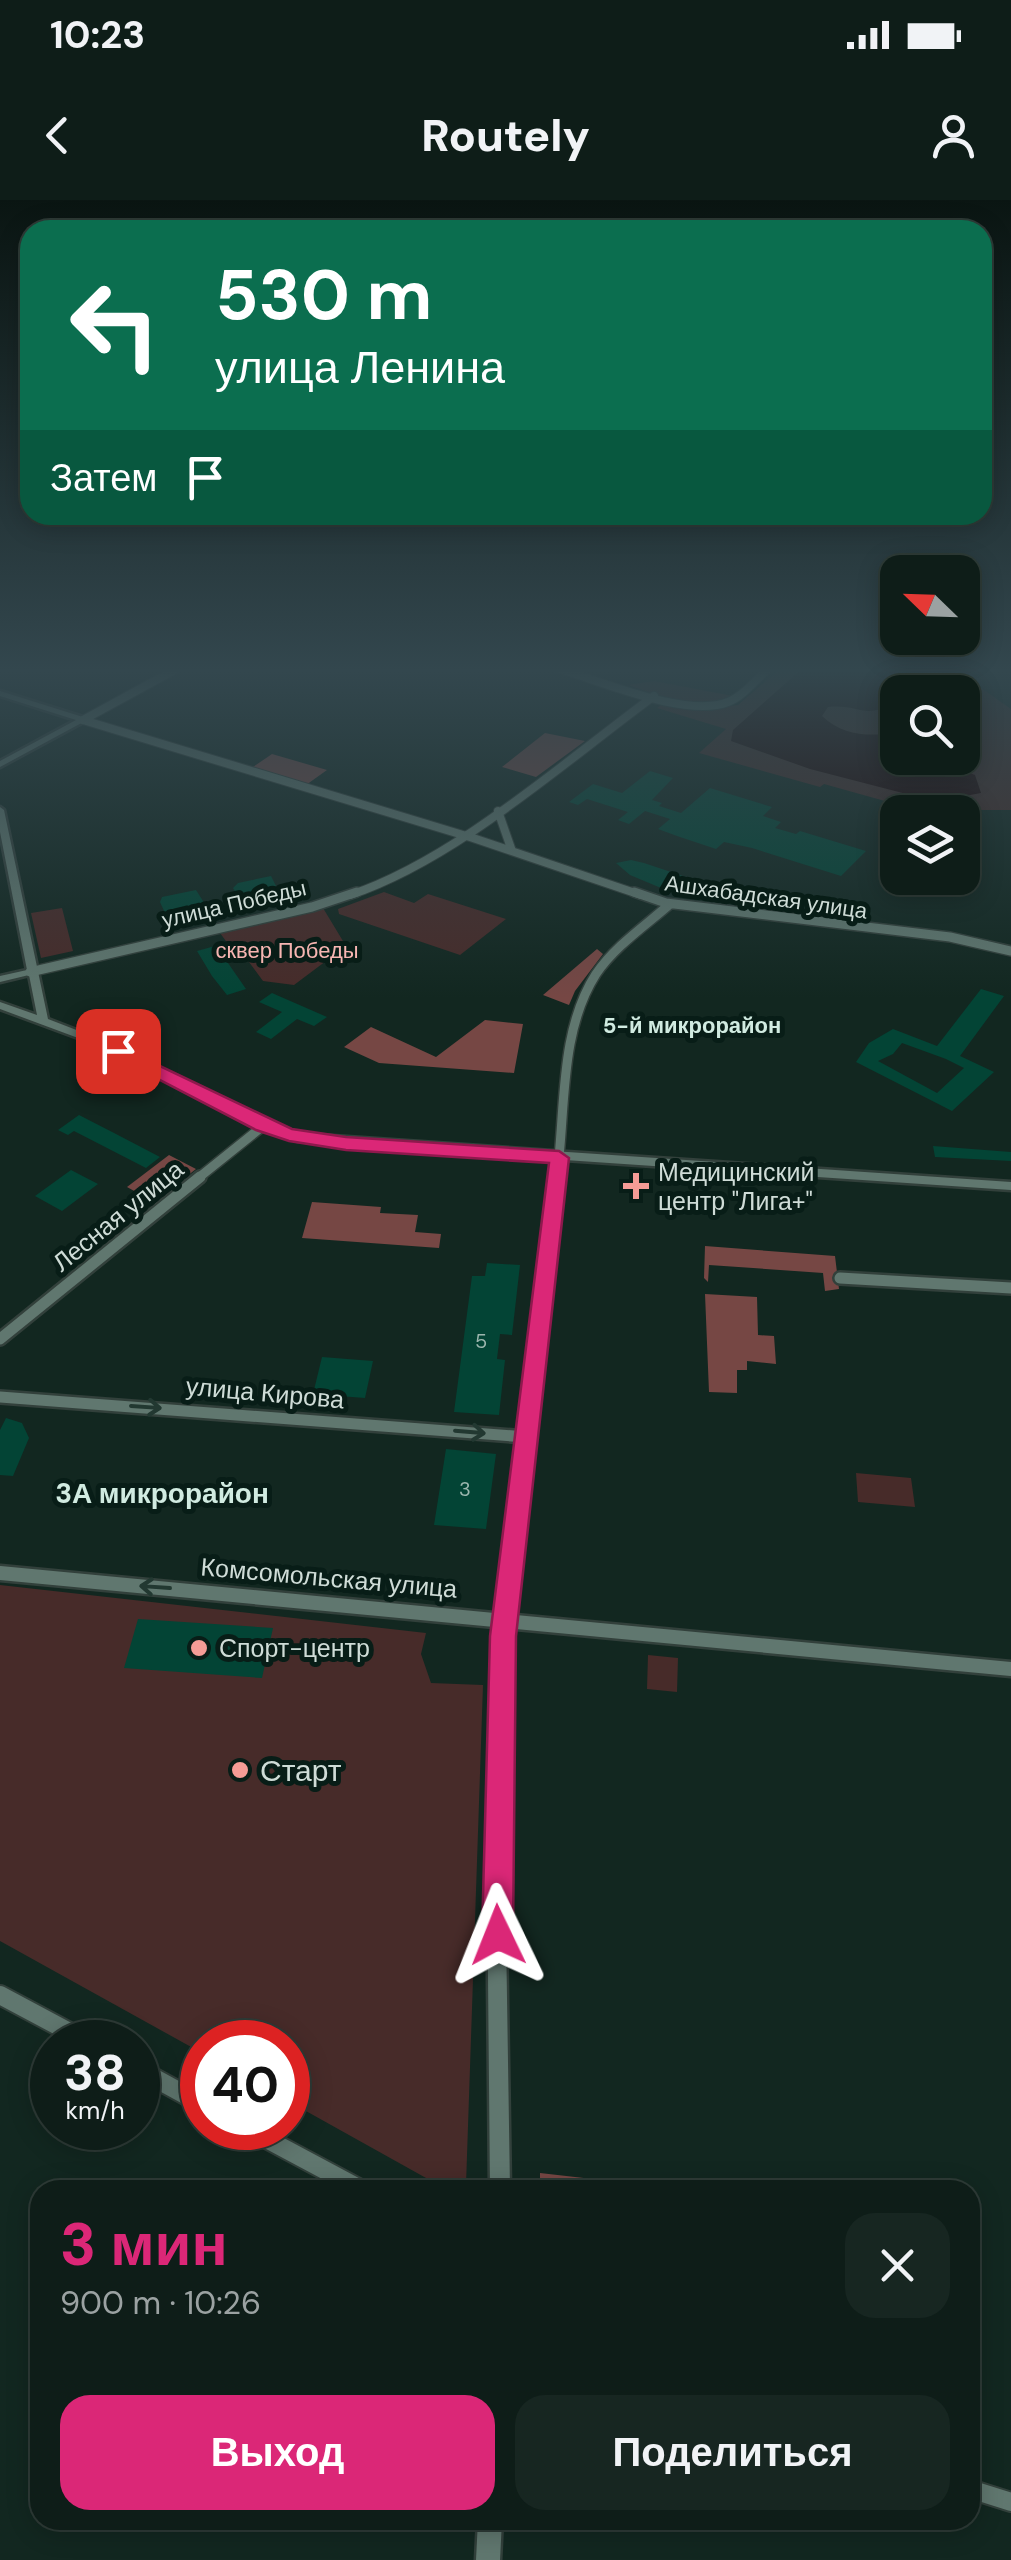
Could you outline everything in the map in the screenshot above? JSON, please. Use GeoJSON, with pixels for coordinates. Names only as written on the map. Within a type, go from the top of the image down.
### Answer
{"type":"FeatureCollection","features":[{"type":"Feature","properties":{"kind":"street","name":"Ашхабадская улица"},"geometry":{"type":"LineString","coordinates":[[273,777],[465,835],[670,904],[950,937],[1011,951]]}},
{"type":"Feature","properties":{"kind":"street","name":"улица Победы"},"geometry":{"type":"LineString","coordinates":[[0,979],[345,898],[393,878],[465,835],[543,777]]}},
{"type":"Feature","properties":{"kind":"street"},"geometry":{"type":"LineString","coordinates":[[0,810],[43,1021]]}},
{"type":"Feature","properties":{"kind":"street"},"geometry":{"type":"LineString","coordinates":[[498,810],[512,851]]}},
{"type":"Feature","properties":{"kind":"street"},"geometry":{"type":"LineString","coordinates":[[500,2180],[496,1870],[505,1622],[574,1035],[582,1002],[602,967],[670,904]]}},
{"type":"Feature","properties":{"kind":"street"},"geometry":{"type":"LineString","coordinates":[[0,1005],[101,1042],[263,1126],[289,1135],[333,1142],[559,1158],[1011,1186]]}},
{"type":"Feature","properties":{"kind":"street","name":"Лесная улица"},"geometry":{"type":"LineString","coordinates":[[0,1339],[263,1126]]}},
{"type":"Feature","properties":{"kind":"street"},"geometry":{"type":"LineString","coordinates":[[840,1278],[1011,1288]]}},
{"type":"Feature","properties":{"kind":"street","name":"улица Кирова"},"geometry":{"type":"LineString","coordinates":[[0,1397],[526,1437]]}},
{"type":"Feature","properties":{"kind":"street","name":"Комсомольская улица"},"geometry":{"type":"LineString","coordinates":[[0,1573],[1011,1669]]}},
{"type":"Feature","properties":{"kind":"street"},"geometry":{"type":"LineString","coordinates":[[0,1995],[47,2020]]}},
{"type":"Feature","properties":{"kind":"street"},"geometry":{"type":"LineString","coordinates":[[287,2150],[343,2180]]}},
{"type":"Feature","properties":{"kind":"street"},"geometry":{"type":"LineString","coordinates":[[980,2492],[1011,2502]]}},
{"type":"Feature","properties":{"kind":"street"},"geometry":{"type":"LineString","coordinates":[[488,2560],[490,2530]]}},
{"type":"Feature","properties":{"kind":"green space"},"geometry":{"type":"Polygon","coordinates":[[[785,777],[1011,777],[1011,810],[980,810],[980,795],[880,795],[880,800],[824,784],[820,787],[785,777]]]}},
{"type":"Feature","properties":{"kind":"green space"},"geometry":{"type":"Polygon","coordinates":[[[384,892],[414,903],[428,894],[506,919],[460,955],[339,914],[338,909],[384,892]]]}},
{"type":"Feature","properties":{"kind":"green space"},"geometry":{"type":"Polygon","coordinates":[[[62,908],[73,951],[41,958],[31,913],[62,908]]]}},
{"type":"Feature","properties":{"kind":"green space","name":"сквер Победы"},"geometry":{"type":"Polygon","coordinates":[[[323,908],[346,946],[294,985],[263,981],[246,958],[239,959],[220,933],[323,908]]]}},
{"type":"Feature","properties":{"kind":"green space"},"geometry":{"type":"Polygon","coordinates":[[[856,1473],[911,1478],[915,1507],[858,1502],[856,1473]]]}},
{"type":"Feature","properties":{"kind":"green space","name":"Старт"},"geometry":{"type":"Polygon","coordinates":[[[0,1585],[426,1633],[421,1654],[431,1683],[483,1685],[466,2180],[430,2180],[310,2113],[310,2020],[180,2020],[180,2041],[160,2030],[160,2020],[142,2020],[0,1941],[0,1585]]]}},
{"type":"Feature","properties":{"kind":"green space"},"geometry":{"type":"Polygon","coordinates":[[[648,1655],[678,1658],[677,1692],[647,1689],[648,1655]]]}},
{"type":"Feature","properties":{"kind":"shaded area"},"geometry":{"type":"Polygon","coordinates":[[[278,777],[317,777],[306,785],[278,777]]]}},
{"type":"Feature","properties":{"kind":"shaded area"},"geometry":{"type":"Polygon","coordinates":[[[841,777],[976,777],[981,793],[910,795],[841,777]]]}},
{"type":"Feature","properties":{"kind":"shaded area"},"geometry":{"type":"Polygon","coordinates":[[[597,949],[603,954],[569,1005],[543,995],[597,949]]]}},
{"type":"Feature","properties":{"kind":"shaded area"},"geometry":{"type":"Polygon","coordinates":[[[485,1020],[523,1024],[514,1073],[379,1063],[344,1047],[371,1027],[436,1057],[485,1020]]]}},
{"type":"Feature","properties":{"kind":"shaded area"},"geometry":{"type":"Polygon","coordinates":[[[169,1155],[196,1169],[154,1202],[127,1187],[169,1155]]]}},
{"type":"Feature","properties":{"kind":"shaded area"},"geometry":{"type":"Polygon","coordinates":[[[312,1202],[381,1207],[380,1213],[418,1215],[415,1232],[441,1234],[439,1248],[302,1238],[312,1202]]]}},
{"type":"Feature","properties":{"kind":"shaded area"},"geometry":{"type":"Polygon","coordinates":[[[705,1246],[835,1256],[839,1289],[825,1291],[823,1273],[709,1265],[708,1282],[704,1278],[705,1246]]]}},
{"type":"Feature","properties":{"kind":"shaded area"},"geometry":{"type":"Polygon","coordinates":[[[705,1294],[757,1297],[758,1335],[774,1336],[776,1364],[747,1361],[747,1370],[737,1370],[737,1393],[709,1392],[705,1294]]]}},
{"type":"Feature","properties":{"kind":"shaded area"},"geometry":{"type":"Polygon","coordinates":[[[540,2173],[601,2180],[540,2180],[540,2173]]]}},
{"type":"Feature","properties":{"kind":"building"},"geometry":{"type":"Polygon","coordinates":[[[642,777],[670,777],[652,800],[662,803],[659,806],[681,813],[710,788],[772,807],[763,816],[781,822],[775,828],[796,834],[800,831],[866,851],[841,876],[752,848],[724,842],[716,849],[658,829],[670,819],[645,811],[629,824],[618,820],[628,812],[587,799],[578,805],[569,802],[593,784],[622,793],[642,777]]]}},
{"type":"Feature","properties":{"kind":"building"},"geometry":{"type":"Polygon","coordinates":[[[631,860],[698,881],[685,894],[661,888],[630,875],[616,863],[631,860]]]}},
{"type":"Feature","properties":{"kind":"building"},"geometry":{"type":"Polygon","coordinates":[[[271,876],[281,896],[232,906],[228,898],[238,896],[233,888],[238,883],[271,876]]]}},
{"type":"Feature","properties":{"kind":"building"},"geometry":{"type":"Polygon","coordinates":[[[196,890],[212,915],[182,926],[170,924],[160,902],[162,897],[196,890]]]}},
{"type":"Feature","properties":{"kind":"building"},"geometry":{"type":"Polygon","coordinates":[[[215,946],[246,989],[227,995],[212,976],[197,951],[215,946]]]}},
{"type":"Feature","properties":{"kind":"building"},"geometry":{"type":"Polygon","coordinates":[[[981,989],[1004,996],[960,1056],[994,1072],[952,1111],[856,1062],[869,1043],[893,1029],[937,1046],[981,989]],[[902,1043],[893,1054],[878,1061],[937,1093],[964,1068],[902,1043]]]}},
{"type":"Feature","properties":{"kind":"building"},"geometry":{"type":"Polygon","coordinates":[[[272,993],[327,1017],[314,1026],[297,1019],[271,1039],[256,1032],[282,1012],[259,1002],[272,993]]]}},
{"type":"Feature","properties":{"kind":"building"},"geometry":{"type":"Polygon","coordinates":[[[79,1115],[160,1157],[146,1168],[74,1131],[68,1135],[58,1130],[79,1115]]]}},
{"type":"Feature","properties":{"kind":"building"},"geometry":{"type":"Polygon","coordinates":[[[933,1146],[1011,1152],[1011,1161],[935,1157],[933,1146]]]}},
{"type":"Feature","properties":{"kind":"building"},"geometry":{"type":"Polygon","coordinates":[[[71,1170],[98,1184],[62,1211],[35,1196],[71,1170]]]}},
{"type":"Feature","properties":{"kind":"building"},"geometry":{"type":"Polygon","coordinates":[[[487,1263],[520,1265],[512,1335],[500,1334],[497,1359],[505,1360],[499,1415],[454,1412],[472,1276],[485,1276],[487,1263]]]}},
{"type":"Feature","properties":{"kind":"building"},"geometry":{"type":"Polygon","coordinates":[[[322,1357],[373,1361],[365,1398],[313,1394],[322,1357]]]}},
{"type":"Feature","properties":{"kind":"building"},"geometry":{"type":"Polygon","coordinates":[[[6,1418],[22,1423],[29,1438],[13,1476],[0,1475],[0,1430],[6,1418]]]}},
{"type":"Feature","properties":{"kind":"building"},"geometry":{"type":"Polygon","coordinates":[[[446,1449],[496,1454],[486,1529],[434,1525],[446,1449]]]}},
{"type":"Feature","properties":{"kind":"building","name":"Спорт-центр"},"geometry":{"type":"Polygon","coordinates":[[[138,1619],[273,1628],[262,1678],[124,1668],[138,1619]]]}},
{"type":"Feature","properties":{"kind":"place","name":"Медицинский центр \"Лига+\""},"geometry":{"type":"Point","coordinates":[636,1186]}},
{"type":"Feature","properties":{"kind":"place","name":"Спорт-центр"},"geometry":{"type":"Point","coordinates":[199,1648]}},
{"type":"Feature","properties":{"kind":"place","name":"Старт"},"geometry":{"type":"Point","coordinates":[240,1770]}},
{"type":"Feature","properties":{"kind":"district","name":"5-й микрорайон"},"geometry":{"type":"Point","coordinates":[692,1025]}},
{"type":"Feature","properties":{"kind":"district","name":"3А микрорайон"},"geometry":{"type":"Point","coordinates":[162,1493]}},
{"type":"Feature","properties":{"kind":"route"},"geometry":{"type":"LineString","coordinates":[[118,1051],[280,1133],[346,1144],[559,1158],[503,1636],[496,1870],[498,1935]]}}]}
